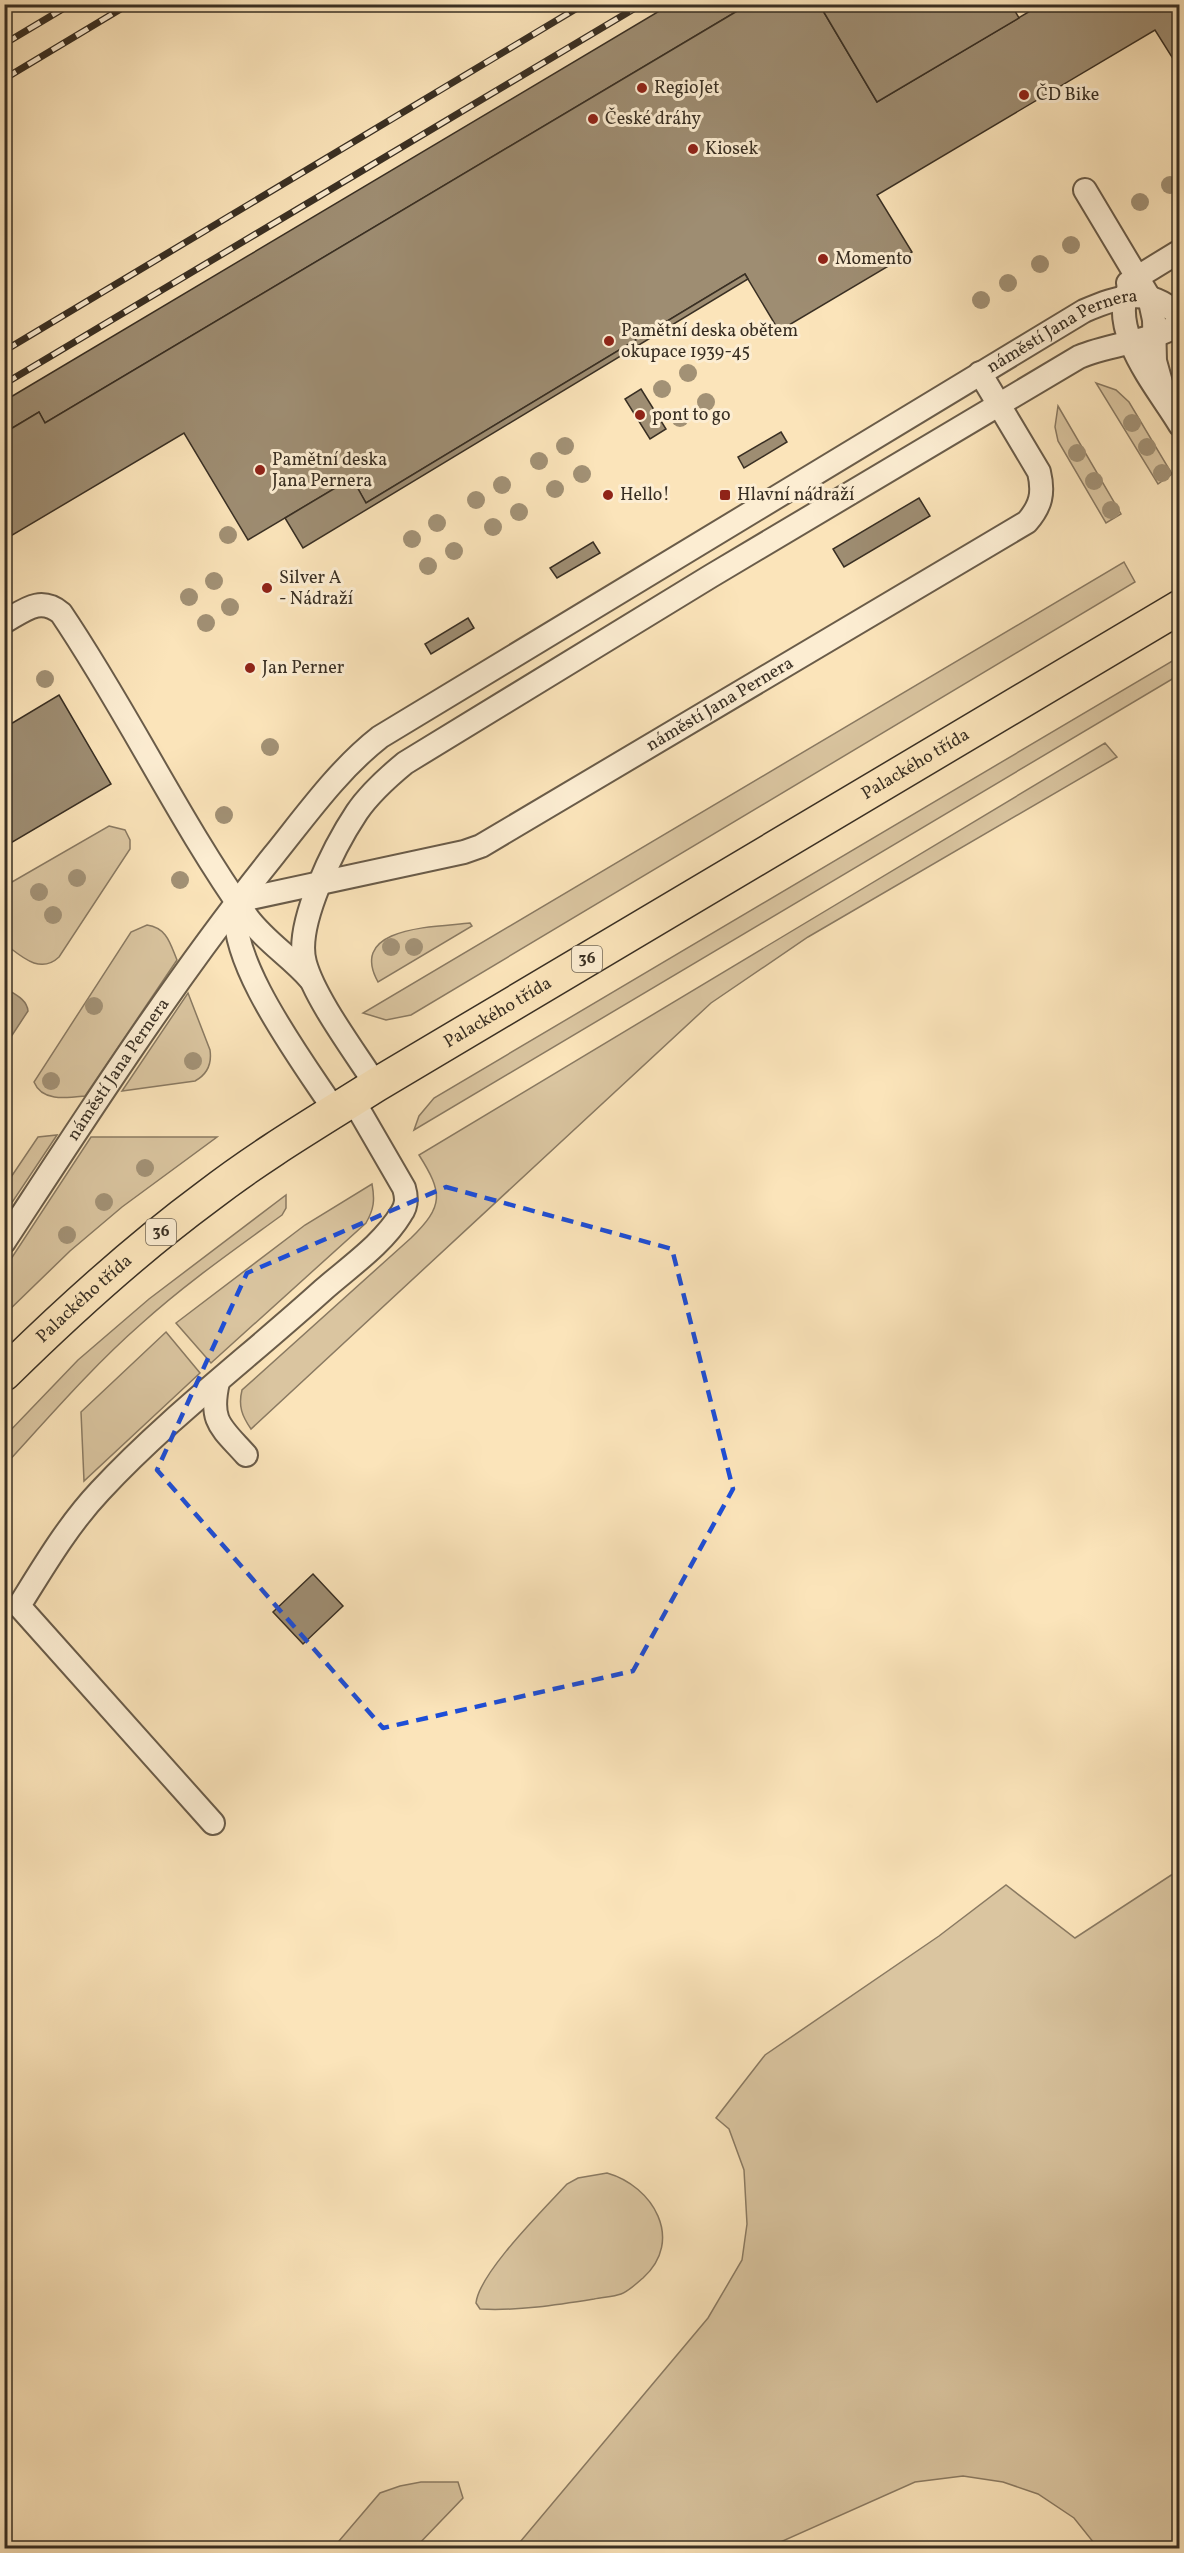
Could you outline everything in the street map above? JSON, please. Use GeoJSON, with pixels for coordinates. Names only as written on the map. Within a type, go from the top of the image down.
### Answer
{"type":"FeatureCollection","features":[{"type":"Feature","properties":{"kind":"main road","name":"Palackého třída"},"geometry":{"type":"LineString","coordinates":[[4,1374],[74,1306],[142,1247],[232,1178],[355,1098],[1179,608]]}},
{"type":"Feature","properties":{"kind":"lane","name":"náměstí Jana Pernera"},"geometry":{"type":"LineString","coordinates":[[1085,190],[1139,276],[1149,297],[1161,395]]}},
{"type":"Feature","properties":{"kind":"lane"},"geometry":{"type":"LineString","coordinates":[[1084,311],[1179,251]]}},
{"type":"Feature","properties":{"kind":"lane"},"geometry":{"type":"LineString","coordinates":[[1139,276],[1131,284],[1125,298],[1128,334],[1179,424]]}},
{"type":"Feature","properties":{"kind":"lane","name":"náměstí Jana Pernera"},"geometry":{"type":"LineString","coordinates":[[4,1242],[86,1117],[197,955],[237,901],[322,795],[353,761],[380,737],[1084,311],[1125,298],[1149,297],[1163,301],[1179,317]]}},
{"type":"Feature","properties":{"kind":"lane"},"geometry":{"type":"LineString","coordinates":[[1128,334],[1149,297]]}},
{"type":"Feature","properties":{"kind":"lane"},"geometry":{"type":"LineString","coordinates":[[213,1823],[19,1606],[73,1523],[101,1489],[176,1416],[218,1382],[380,1239],[404,1209],[406,1194],[401,1180],[355,1098],[304,961],[302,938],[319,884],[358,810],[390,775],[405,763],[999,405],[1085,355],[1128,334],[1155,335],[1179,324]]}},
{"type":"Feature","properties":{"kind":"lane"},"geometry":{"type":"LineString","coordinates":[[1085,355],[1106,350],[1117,351],[1129,357],[1161,395]]}},
{"type":"Feature","properties":{"kind":"lane","name":"náměstí Jana Pernera"},"geometry":{"type":"LineString","coordinates":[[237,901],[464,852],[499,837],[1027,522],[1036,512],[1041,500],[1042,487],[1033,461],[980,373]]}},
{"type":"Feature","properties":{"kind":"lane"},"geometry":{"type":"LineString","coordinates":[[4,622],[36,605],[53,606],[61,613],[184,818],[237,901],[259,931],[315,986]]}},
{"type":"Feature","properties":{"kind":"lane"},"geometry":{"type":"LineString","coordinates":[[237,901],[234,916],[237,939],[251,974],[355,1098]]}},
{"type":"Feature","properties":{"kind":"lane"},"geometry":{"type":"LineString","coordinates":[[218,1382],[213,1403],[214,1415],[223,1430],[246,1455]]}},
{"type":"Feature","properties":{"kind":"highlighted area"},"geometry":{"type":"Polygon","coordinates":[[[446,1187],[672,1249],[733,1489],[633,1671],[383,1728],[157,1470],[247,1273],[446,1187]]]}},
{"type":"Feature","properties":{"kind":"shaded area"},"geometry":{"type":"Polygon","coordinates":[[[1096,383],[1116,390],[1129,402],[1172,474],[1158,484],[1096,383]]]}},
{"type":"Feature","properties":{"kind":"shaded area"},"geometry":{"type":"Polygon","coordinates":[[[1058,406],[1121,514],[1106,523],[1058,441],[1055,427],[1058,406]]]}},
{"type":"Feature","properties":{"kind":"shaded area"},"geometry":{"type":"Polygon","coordinates":[[[1124,562],[1135,582],[411,1015],[386,1020],[363,1013],[1124,562]]]}},
{"type":"Feature","properties":{"kind":"shaded area"},"geometry":{"type":"Polygon","coordinates":[[[1179,657],[1179,675],[414,1130],[419,1116],[434,1098],[1179,657]]]}},
{"type":"Feature","properties":{"kind":"shaded area"},"geometry":{"type":"Polygon","coordinates":[[[1105,743],[1117,757],[808,937],[711,1003],[251,1429],[242,1411],[240,1401],[242,1390],[411,1238],[430,1217],[436,1199],[436,1190],[419,1155],[1105,743]]]}},
{"type":"Feature","properties":{"kind":"shaded area"},"geometry":{"type":"Polygon","coordinates":[[[109,826],[125,830],[130,840],[130,849],[59,957],[52,962],[38,964],[24,958],[5,944],[5,886],[109,826]]]}},
{"type":"Feature","properties":{"kind":"shaded area"},"geometry":{"type":"Polygon","coordinates":[[[470,923],[472,926],[378,982],[372,964],[375,950],[385,940],[400,933],[418,929],[470,923]]]}},
{"type":"Feature","properties":{"kind":"shaded area"},"geometry":{"type":"Polygon","coordinates":[[[147,925],[163,933],[170,942],[177,960],[85,1096],[56,1097],[43,1093],[34,1082],[131,932],[147,925]]]}},
{"type":"Feature","properties":{"kind":"shaded area"},"geometry":{"type":"Polygon","coordinates":[[[5,988],[23,1000],[28,1011],[5,1046],[5,988]]]}},
{"type":"Feature","properties":{"kind":"shaded area"},"geometry":{"type":"Polygon","coordinates":[[[188,993],[210,1050],[210,1064],[206,1072],[195,1081],[122,1091],[188,993]]]}},
{"type":"Feature","properties":{"kind":"shaded area"},"geometry":{"type":"Polygon","coordinates":[[[57,1135],[5,1213],[5,1186],[38,1137],[57,1135]]]}},
{"type":"Feature","properties":{"kind":"shaded area"},"geometry":{"type":"Polygon","coordinates":[[[91,1137],[217,1137],[122,1207],[70,1251],[5,1314],[5,1268],[91,1137]]]}},
{"type":"Feature","properties":{"kind":"shaded area"},"geometry":{"type":"Polygon","coordinates":[[[372,1184],[373,1204],[366,1223],[211,1363],[176,1323],[305,1225],[372,1184]]]}},
{"type":"Feature","properties":{"kind":"shaded area"},"geometry":{"type":"Polygon","coordinates":[[[286,1195],[286,1208],[282,1215],[192,1281],[123,1340],[5,1465],[5,1436],[78,1360],[149,1299],[286,1195]]]}},
{"type":"Feature","properties":{"kind":"shaded area"},"geometry":{"type":"Polygon","coordinates":[[[166,1332],[200,1373],[84,1481],[81,1412],[166,1332]]]}},
{"type":"Feature","properties":{"kind":"shaded area"},"geometry":{"type":"Polygon","coordinates":[[[1179,1870],[1179,2548],[1098,2548],[1074,2518],[1038,2494],[1003,2482],[963,2476],[915,2482],[767,2548],[515,2548],[708,2318],[742,2260],[747,2224],[744,2170],[729,2129],[716,2118],[765,2055],[939,1936],[1006,1885],[1075,1938],[1179,1870]]]}},
{"type":"Feature","properties":{"kind":"shaded area"},"geometry":{"type":"Polygon","coordinates":[[[607,2173],[638,2190],[650,2202],[658,2216],[662,2232],[662,2247],[655,2263],[643,2278],[627,2291],[615,2296],[537,2307],[480,2309],[476,2303],[488,2275],[514,2241],[544,2208],[567,2184],[578,2178],[607,2173]]]}},
{"type":"Feature","properties":{"kind":"shaded area"},"geometry":{"type":"Polygon","coordinates":[[[421,2482],[458,2482],[463,2498],[415,2548],[333,2548],[380,2493],[421,2482]]]}},
{"type":"Feature","properties":{"kind":"building"},"geometry":{"type":"Polygon","coordinates":[[[671,4],[749,4],[45,423],[39,412],[4,433],[4,401],[671,4]]]}},
{"type":"Feature","properties":{"kind":"building"},"geometry":{"type":"Polygon","coordinates":[[[749,4],[819,4],[877,102],[1042,4],[1180,4],[1180,70],[1155,30],[877,195],[912,252],[779,331],[745,274],[366,503],[352,478],[248,540],[184,433],[4,540],[4,433],[39,412],[45,423],[749,4]]]}},
{"type":"Feature","properties":{"kind":"building"},"geometry":{"type":"Polygon","coordinates":[[[819,4],[1011,4],[1019,18],[877,102],[819,4]]]}},
{"type":"Feature","properties":{"kind":"building"},"geometry":{"type":"Polygon","coordinates":[[[745,274],[748,279],[303,548],[285,518],[352,478],[366,503],[745,274]]]}},
{"type":"Feature","properties":{"kind":"building"},"geometry":{"type":"Polygon","coordinates":[[[641,389],[666,429],[650,439],[625,399],[641,389]]]}},
{"type":"Feature","properties":{"kind":"building"},"geometry":{"type":"Polygon","coordinates":[[[781,432],[787,442],[744,468],[738,457],[781,432]]]}},
{"type":"Feature","properties":{"kind":"building"},"geometry":{"type":"Polygon","coordinates":[[[919,498],[930,516],[844,567],[833,549],[919,498]]]}},
{"type":"Feature","properties":{"kind":"building"},"geometry":{"type":"Polygon","coordinates":[[[593,542],[600,553],[557,578],[550,568],[593,542]]]}},
{"type":"Feature","properties":{"kind":"building"},"geometry":{"type":"Polygon","coordinates":[[[468,618],[474,628],[431,654],[425,644],[468,618]]]}},
{"type":"Feature","properties":{"kind":"building"},"geometry":{"type":"Polygon","coordinates":[[[59,695],[111,784],[4,847],[4,728],[59,695]]]}},
{"type":"Feature","properties":{"kind":"building"},"geometry":{"type":"Polygon","coordinates":[[[313,1574],[343,1606],[303,1644],[273,1612],[313,1574]]]}},
{"type":"Feature","properties":{"kind":"railway"},"geometry":{"type":"LineString","coordinates":[[4,44],[71,4]]}},
{"type":"Feature","properties":{"kind":"railway"},"geometry":{"type":"LineString","coordinates":[[4,79],[129,4]]}},
{"type":"Feature","properties":{"kind":"railway"},"geometry":{"type":"LineString","coordinates":[[4,351],[584,4]]}},
{"type":"Feature","properties":{"kind":"railway"},"geometry":{"type":"LineString","coordinates":[[4,384],[642,4]]}},
{"type":"Feature","properties":{"kind":"place","name":"RegioJet"},"geometry":{"type":"Point","coordinates":[642,88]}},
{"type":"Feature","properties":{"kind":"place","name":"ČD Bike"},"geometry":{"type":"Point","coordinates":[1024,95]}},
{"type":"Feature","properties":{"kind":"place","name":"České dráhy"},"geometry":{"type":"Point","coordinates":[593,119]}},
{"type":"Feature","properties":{"kind":"place","name":"Kiosek"},"geometry":{"type":"Point","coordinates":[693,149]}},
{"type":"Feature","properties":{"kind":"place","name":"Momento"},"geometry":{"type":"Point","coordinates":[823,259]}},
{"type":"Feature","properties":{"kind":"place","name":"Pamětní deska obětem okupace 1939-45"},"geometry":{"type":"Point","coordinates":[609,341]}},
{"type":"Feature","properties":{"kind":"place","name":"pont to go"},"geometry":{"type":"Point","coordinates":[640,415]}},
{"type":"Feature","properties":{"kind":"place","name":"Pamětní deska Jana Pernera"},"geometry":{"type":"Point","coordinates":[260,470]}},
{"type":"Feature","properties":{"kind":"place","name":"Hello!"},"geometry":{"type":"Point","coordinates":[608,495]}},
{"type":"Feature","properties":{"kind":"place","name":"Hlavní nádraží"},"geometry":{"type":"Point","coordinates":[725,495]}},
{"type":"Feature","properties":{"kind":"place","name":"Silver A - Nádraží"},"geometry":{"type":"Point","coordinates":[267,588]}},
{"type":"Feature","properties":{"kind":"place","name":"Jan Perner"},"geometry":{"type":"Point","coordinates":[250,668]}}]}
